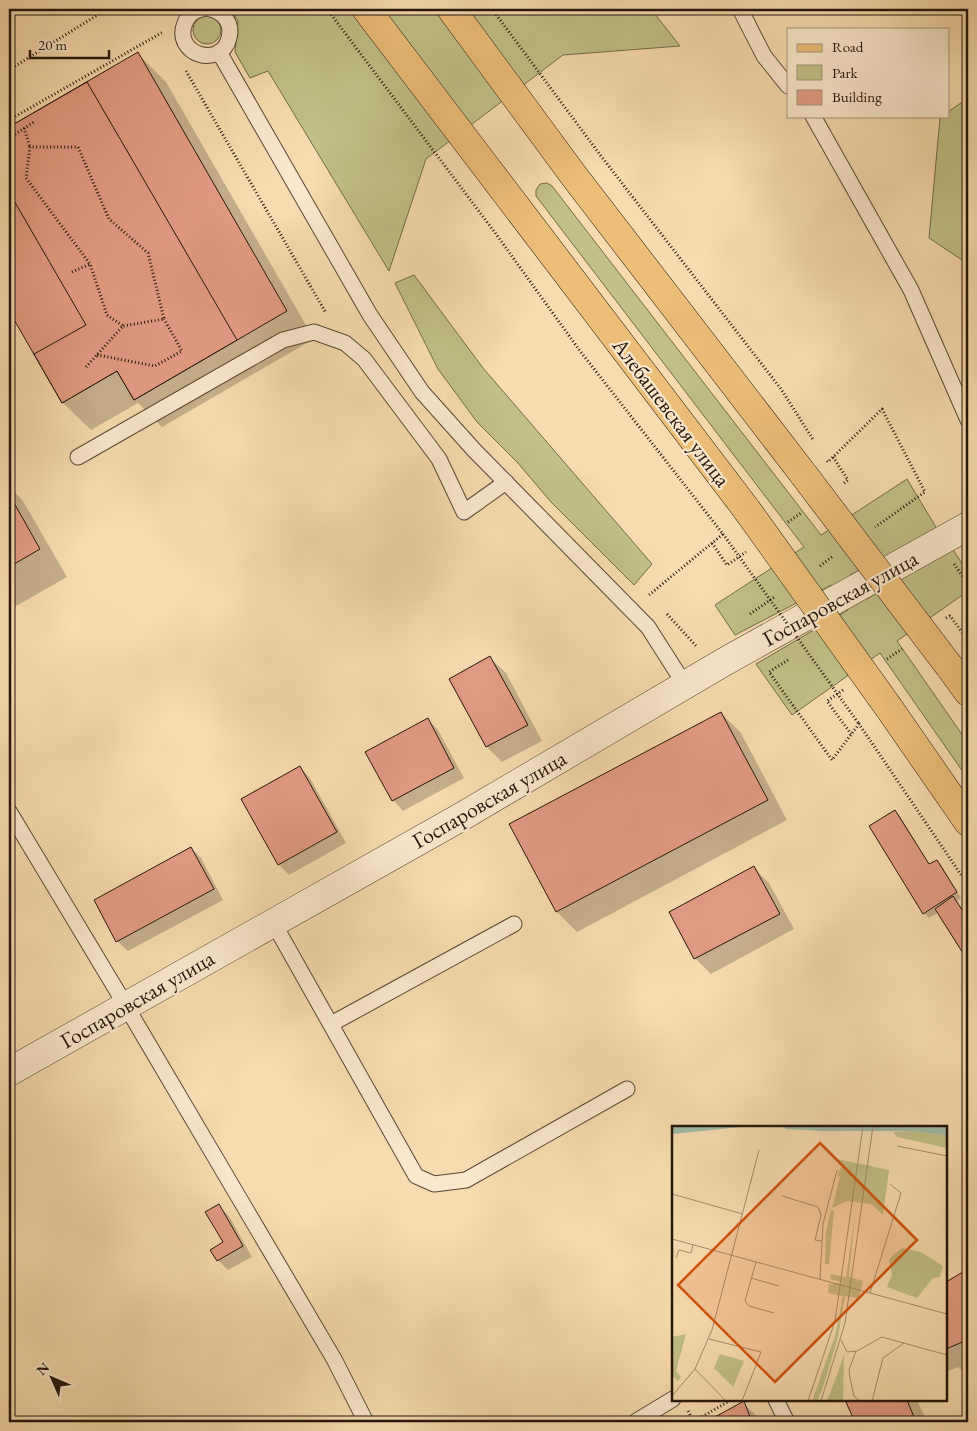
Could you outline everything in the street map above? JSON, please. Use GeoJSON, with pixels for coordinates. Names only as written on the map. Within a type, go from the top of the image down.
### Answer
{"type":"FeatureCollection","features":[{"type":"Feature","properties":{"kind":"main road","name":"Алебашевская улица"},"geometry":{"type":"LineString","coordinates":[[366,9],[747,510],[968,822]]}},
{"type":"Feature","properties":{"kind":"main road"},"geometry":{"type":"LineString","coordinates":[[451,9],[574,176],[968,692]]}},
{"type":"Feature","properties":{"kind":"street","name":"Госпаровская улица"},"geometry":{"type":"LineString","coordinates":[[9,1072],[461,817],[685,685],[968,526]]}},
{"type":"Feature","properties":{"kind":"lane"},"geometry":{"type":"LineString","coordinates":[[202,9],[192,13],[186,19],[183,26],[183,34],[189,49],[204,56],[212,55],[225,47],[230,33],[226,18],[210,9]]}},
{"type":"Feature","properties":{"kind":"lane"},"geometry":{"type":"LineString","coordinates":[[740,9],[764,56],[787,85]]}},
{"type":"Feature","properties":{"kind":"lane"},"geometry":{"type":"LineString","coordinates":[[219,52],[376,322],[422,392],[474,450],[648,627],[685,685]]}},
{"type":"Feature","properties":{"kind":"lane"},"geometry":{"type":"LineString","coordinates":[[814,118],[911,290],[968,420]]}},
{"type":"Feature","properties":{"kind":"lane"},"geometry":{"type":"LineString","coordinates":[[78,457],[283,340],[314,332],[345,343],[364,359],[438,459],[464,512],[506,482]]}},
{"type":"Feature","properties":{"kind":"lane"},"geometry":{"type":"LineString","coordinates":[[9,812],[334,1359],[366,1422]]}},
{"type":"Feature","properties":{"kind":"lane"},"geometry":{"type":"LineString","coordinates":[[273,922],[416,1176],[434,1184],[466,1180],[627,1089]]}},
{"type":"Feature","properties":{"kind":"lane"},"geometry":{"type":"LineString","coordinates":[[331,1024],[514,924]]}},
{"type":"Feature","properties":{"kind":"lane"},"geometry":{"type":"LineString","coordinates":[[635,1422],[672,1400]]}},
{"type":"Feature","properties":{"kind":"lane"},"geometry":{"type":"LineString","coordinates":[[776,1401],[787,1422]]}},
{"type":"Feature","properties":{"kind":"path"},"geometry":{"type":"LineString","coordinates":[[9,70],[107,9]]}},
{"type":"Feature","properties":{"kind":"path"},"geometry":{"type":"LineString","coordinates":[[327,9],[496,234],[580,351],[723,534],[859,724],[968,886]]}},
{"type":"Feature","properties":{"kind":"path"},"geometry":{"type":"LineString","coordinates":[[492,9],[601,156],[781,389],[817,446]]}},
{"type":"Feature","properties":{"kind":"path"},"geometry":{"type":"LineString","coordinates":[[9,120],[163,32],[168,40]]}},
{"type":"Feature","properties":{"kind":"path"},"geometry":{"type":"LineString","coordinates":[[183,66],[327,315]]}},
{"type":"Feature","properties":{"kind":"path"},"geometry":{"type":"LineString","coordinates":[[9,138],[34,122]]}},
{"type":"Feature","properties":{"kind":"path"},"geometry":{"type":"LineString","coordinates":[[24,128],[30,148],[26,178],[90,264],[107,315],[123,326]]}},
{"type":"Feature","properties":{"kind":"path"},"geometry":{"type":"LineString","coordinates":[[30,148],[78,147],[109,219],[148,253],[164,319],[182,351],[155,366],[97,355]]}},
{"type":"Feature","properties":{"kind":"path"},"geometry":{"type":"LineString","coordinates":[[72,272],[90,264]]}},
{"type":"Feature","properties":{"kind":"path"},"geometry":{"type":"LineString","coordinates":[[86,367],[123,326],[164,319]]}},
{"type":"Feature","properties":{"kind":"path"},"geometry":{"type":"LineString","coordinates":[[823,454],[828,462],[882,409],[925,492],[869,531]]}},
{"type":"Feature","properties":{"kind":"path"},"geometry":{"type":"LineString","coordinates":[[833,457],[848,480]]}},
{"type":"Feature","properties":{"kind":"path"},"geometry":{"type":"LineString","coordinates":[[654,600],[649,595],[723,534]]}},
{"type":"Feature","properties":{"kind":"path"},"geometry":{"type":"LineString","coordinates":[[712,543],[727,564]]}},
{"type":"Feature","properties":{"kind":"path"},"geometry":{"type":"LineString","coordinates":[[812,571],[837,554]]}},
{"type":"Feature","properties":{"kind":"path"},"geometry":{"type":"LineString","coordinates":[[748,616],[780,593]]}},
{"type":"Feature","properties":{"kind":"path"},"geometry":{"type":"LineString","coordinates":[[664,611],[700,650]]}},
{"type":"Feature","properties":{"kind":"path"},"geometry":{"type":"LineString","coordinates":[[950,616],[968,640]]}},
{"type":"Feature","properties":{"kind":"path"},"geometry":{"type":"LineString","coordinates":[[827,701],[851,734]]}},
{"type":"Feature","properties":{"kind":"path"},"geometry":{"type":"LineString","coordinates":[[832,760],[859,724]]}},
{"type":"Feature","properties":{"kind":"path"},"geometry":{"type":"LineString","coordinates":[[693,1422],[730,1401]]}},
{"type":"Feature","properties":{"kind":"green space"},"geometry":{"type":"Polygon","coordinates":[[[230,9],[651,9],[680,46],[563,55],[426,159],[389,271],[268,71],[250,78],[235,52],[238,21],[230,9]]]}},
{"type":"Feature","properties":{"kind":"green space"},"geometry":{"type":"Polygon","coordinates":[[[207,16],[217,20],[221,30],[217,40],[207,44],[197,40],[193,30],[197,20],[207,16]]]}},
{"type":"Feature","properties":{"kind":"green space"},"geometry":{"type":"Polygon","coordinates":[[[968,98],[968,264],[929,238],[940,118],[950,118],[950,111],[968,98]]]}},
{"type":"Feature","properties":{"kind":"green space"},"geometry":{"type":"Polygon","coordinates":[[[547,183],[552,186],[821,535],[907,479],[937,529],[850,575],[867,599],[952,548],[968,573],[968,591],[897,641],[968,743],[968,779],[880,653],[792,715],[756,664],[848,610],[831,585],[735,635],[715,605],[804,547],[536,196],[536,190],[540,184],[547,183]]]}},
{"type":"Feature","properties":{"kind":"green space"},"geometry":{"type":"Polygon","coordinates":[[[414,275],[483,368],[652,564],[634,585],[551,502],[517,462],[477,422],[438,369],[395,283],[414,275]]]}},
{"type":"Feature","properties":{"kind":"building"},"geometry":{"type":"Polygon","coordinates":[[[138,52],[287,311],[134,400],[117,371],[62,403],[9,311],[9,127],[138,52]]]}},
{"type":"Feature","properties":{"kind":"building"},"geometry":{"type":"Polygon","coordinates":[[[87,82],[237,340],[134,400],[117,371],[62,403],[34,354],[86,325],[9,192],[9,127],[87,82]]]}},
{"type":"Feature","properties":{"kind":"building"},"geometry":{"type":"Polygon","coordinates":[[[9,494],[40,549],[9,567],[9,494]]]}},
{"type":"Feature","properties":{"kind":"building"},"geometry":{"type":"Polygon","coordinates":[[[490,656],[528,725],[486,747],[449,679],[490,656]]]}},
{"type":"Feature","properties":{"kind":"building"},"geometry":{"type":"Polygon","coordinates":[[[721,712],[768,800],[556,912],[509,824],[721,712]]]}},
{"type":"Feature","properties":{"kind":"building"},"geometry":{"type":"Polygon","coordinates":[[[428,718],[454,768],[392,801],[365,752],[428,718]]]}},
{"type":"Feature","properties":{"kind":"building"},"geometry":{"type":"Polygon","coordinates":[[[300,766],[337,832],[278,865],[241,799],[300,766]]]}},
{"type":"Feature","properties":{"kind":"building"},"geometry":{"type":"Polygon","coordinates":[[[895,810],[929,864],[937,860],[957,892],[923,914],[869,826],[895,810]]]}},
{"type":"Feature","properties":{"kind":"building"},"geometry":{"type":"Polygon","coordinates":[[[191,847],[214,889],[116,942],[94,900],[191,847]]]}},
{"type":"Feature","properties":{"kind":"building"},"geometry":{"type":"Polygon","coordinates":[[[754,866],[780,914],[694,959],[669,912],[754,866]]]}},
{"type":"Feature","properties":{"kind":"building"},"geometry":{"type":"Polygon","coordinates":[[[953,896],[968,919],[968,961],[935,909],[953,896]]]}},
{"type":"Feature","properties":{"kind":"building"},"geometry":{"type":"Polygon","coordinates":[[[219,1204],[243,1246],[217,1261],[210,1250],[223,1242],[205,1212],[219,1204]]]}},
{"type":"Feature","properties":{"kind":"building"},"geometry":{"type":"Polygon","coordinates":[[[968,1269],[968,1334],[965,1335],[967,1340],[947,1349],[947,1281],[968,1269]]]}},
{"type":"Feature","properties":{"kind":"building"},"geometry":{"type":"Polygon","coordinates":[[[744,1401],[752,1422],[706,1422],[744,1401]]]}},
{"type":"Feature","properties":{"kind":"building"},"geometry":{"type":"Polygon","coordinates":[[[845,1401],[907,1401],[916,1422],[855,1422],[845,1401]]]}}]}
